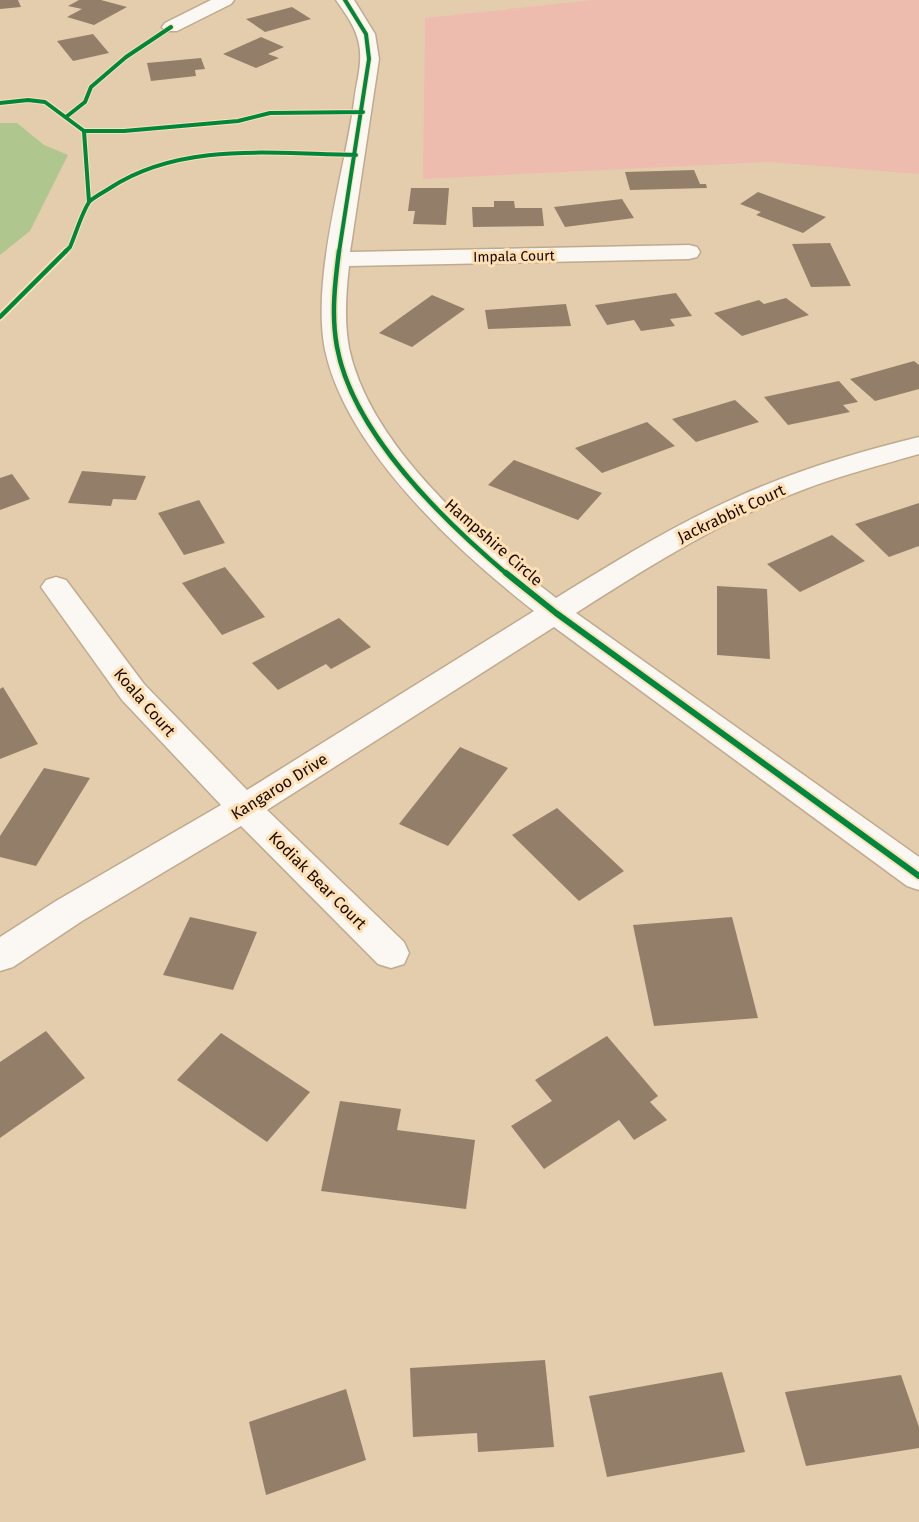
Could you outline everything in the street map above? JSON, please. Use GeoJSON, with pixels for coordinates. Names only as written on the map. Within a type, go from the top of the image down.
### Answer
{"type":"FeatureCollection","features":[{"type":"Feature","properties":{"kind":"street"},"geometry":{"type":"LineString","coordinates":[[171,27],[225,0]]}},
{"type":"Feature","properties":{"kind":"street","name":"Hampshire Circle"},"geometry":{"type":"LineString","coordinates":[[345,0],[356,17],[369,46],[361,127],[339,259],[335,295],[335,334],[343,371],[358,406],[393,460],[439,514],[494,565],[919,876]]}},
{"type":"Feature","properties":{"kind":"street","name":"Impala Court"},"geometry":{"type":"LineString","coordinates":[[339,259],[689,252]]}},
{"type":"Feature","properties":{"kind":"street","name":"Jackrabbit Court"},"geometry":{"type":"LineString","coordinates":[[557,613],[656,550],[734,509],[796,483],[919,445]]}},
{"type":"Feature","properties":{"kind":"street","name":"Koala Court"},"geometry":{"type":"LineString","coordinates":[[56,587],[133,692],[244,808]]}},
{"type":"Feature","properties":{"kind":"street","name":"Kangaroo Drive"},"geometry":{"type":"LineString","coordinates":[[0,957],[69,911],[244,808],[557,613]]}},
{"type":"Feature","properties":{"kind":"street","name":"Kodiak Bear Court"},"geometry":{"type":"LineString","coordinates":[[244,808],[391,953]]}},
{"type":"Feature","properties":{"kind":"shaded area"},"geometry":{"type":"Polygon","coordinates":[[[593,0],[919,0],[919,174],[768,162],[423,179],[425,18],[593,0]]]}},
{"type":"Feature","properties":{"kind":"shaded area"},"geometry":{"type":"Polygon","coordinates":[[[0,123],[17,123],[44,145],[68,155],[30,231],[0,255],[0,123]]]}},
{"type":"Feature","properties":{"kind":"building"},"geometry":{"type":"Polygon","coordinates":[[[0,0],[18,0],[21,7],[0,9],[0,0]]]}},
{"type":"Feature","properties":{"kind":"building"},"geometry":{"type":"Polygon","coordinates":[[[79,0],[101,0],[127,7],[94,25],[67,17],[82,9],[68,6],[79,0]]]}},
{"type":"Feature","properties":{"kind":"building"},"geometry":{"type":"Polygon","coordinates":[[[292,7],[311,19],[265,32],[246,19],[292,7]]]}},
{"type":"Feature","properties":{"kind":"building"},"geometry":{"type":"Polygon","coordinates":[[[93,34],[109,53],[73,61],[57,41],[93,34]]]}},
{"type":"Feature","properties":{"kind":"building"},"geometry":{"type":"Polygon","coordinates":[[[261,37],[284,47],[268,54],[279,58],[256,68],[223,54],[261,37]]]}},
{"type":"Feature","properties":{"kind":"building"},"geometry":{"type":"Polygon","coordinates":[[[201,58],[205,69],[195,70],[196,76],[151,81],[147,63],[201,58]]]}},
{"type":"Feature","properties":{"kind":"building"},"geometry":{"type":"Polygon","coordinates":[[[694,170],[700,184],[706,184],[707,188],[630,190],[625,172],[694,170]]]}},
{"type":"Feature","properties":{"kind":"building"},"geometry":{"type":"Polygon","coordinates":[[[411,188],[449,188],[446,225],[413,224],[415,211],[408,211],[411,188]]]}},
{"type":"Feature","properties":{"kind":"building"},"geometry":{"type":"Polygon","coordinates":[[[758,192],[826,217],[803,233],[756,215],[761,212],[740,204],[758,192]]]}},
{"type":"Feature","properties":{"kind":"building"},"geometry":{"type":"Polygon","coordinates":[[[622,199],[634,218],[565,227],[554,207],[622,199]]]}},
{"type":"Feature","properties":{"kind":"building"},"geometry":{"type":"Polygon","coordinates":[[[494,201],[514,201],[515,208],[542,208],[544,226],[473,227],[472,207],[494,207],[494,201]]]}},
{"type":"Feature","properties":{"kind":"building"},"geometry":{"type":"Polygon","coordinates":[[[830,243],[851,286],[811,287],[792,244],[830,243]]]}},
{"type":"Feature","properties":{"kind":"building"},"geometry":{"type":"Polygon","coordinates":[[[676,293],[692,316],[670,319],[675,326],[641,331],[634,320],[607,325],[595,305],[676,293]]]}},
{"type":"Feature","properties":{"kind":"building"},"geometry":{"type":"Polygon","coordinates":[[[432,295],[465,309],[412,347],[379,333],[432,295]]]}},
{"type":"Feature","properties":{"kind":"building"},"geometry":{"type":"Polygon","coordinates":[[[786,298],[809,315],[742,336],[714,313],[759,300],[764,304],[786,298]]]}},
{"type":"Feature","properties":{"kind":"building"},"geometry":{"type":"Polygon","coordinates":[[[566,304],[571,326],[488,329],[485,310],[566,304]]]}},
{"type":"Feature","properties":{"kind":"building"},"geometry":{"type":"Polygon","coordinates":[[[914,361],[919,365],[919,389],[875,401],[850,379],[914,361]]]}},
{"type":"Feature","properties":{"kind":"building"},"geometry":{"type":"Polygon","coordinates":[[[839,381],[858,402],[843,405],[850,412],[788,425],[764,397],[839,381]]]}},
{"type":"Feature","properties":{"kind":"building"},"geometry":{"type":"Polygon","coordinates":[[[735,400],[759,422],[696,442],[672,419],[735,400]]]}},
{"type":"Feature","properties":{"kind":"building"},"geometry":{"type":"Polygon","coordinates":[[[647,422],[675,446],[602,473],[575,448],[647,422]]]}},
{"type":"Feature","properties":{"kind":"building"},"geometry":{"type":"Polygon","coordinates":[[[514,460],[602,493],[578,520],[488,485],[514,460]]]}},
{"type":"Feature","properties":{"kind":"building"},"geometry":{"type":"Polygon","coordinates":[[[82,471],[146,476],[136,500],[113,499],[111,506],[68,503],[82,471]]]}},
{"type":"Feature","properties":{"kind":"building"},"geometry":{"type":"Polygon","coordinates":[[[12,474],[30,499],[0,510],[0,478],[12,474]]]}},
{"type":"Feature","properties":{"kind":"building"},"geometry":{"type":"Polygon","coordinates":[[[199,500],[225,543],[184,555],[158,513],[199,500]]]}},
{"type":"Feature","properties":{"kind":"building"},"geometry":{"type":"Polygon","coordinates":[[[919,503],[919,546],[889,557],[855,524],[919,503]]]}},
{"type":"Feature","properties":{"kind":"building"},"geometry":{"type":"Polygon","coordinates":[[[832,535],[865,561],[800,592],[767,564],[832,535]]]}},
{"type":"Feature","properties":{"kind":"building"},"geometry":{"type":"Polygon","coordinates":[[[225,567],[265,617],[222,635],[182,583],[225,567]]]}},
{"type":"Feature","properties":{"kind":"building"},"geometry":{"type":"Polygon","coordinates":[[[717,586],[767,589],[770,659],[717,655],[717,586]]]}},
{"type":"Feature","properties":{"kind":"building"},"geometry":{"type":"Polygon","coordinates":[[[339,618],[371,647],[331,669],[326,664],[278,690],[252,663],[339,618]]]}},
{"type":"Feature","properties":{"kind":"building"},"geometry":{"type":"Polygon","coordinates":[[[3,687],[38,744],[0,759],[0,689],[3,687]]]}},
{"type":"Feature","properties":{"kind":"building"},"geometry":{"type":"Polygon","coordinates":[[[460,747],[508,768],[448,846],[399,824],[460,747]]]}},
{"type":"Feature","properties":{"kind":"building"},"geometry":{"type":"Polygon","coordinates":[[[44,768],[90,778],[36,866],[0,857],[0,836],[44,768]]]}},
{"type":"Feature","properties":{"kind":"building"},"geometry":{"type":"Polygon","coordinates":[[[557,808],[624,871],[579,901],[512,835],[557,808]]]}},
{"type":"Feature","properties":{"kind":"building"},"geometry":{"type":"Polygon","coordinates":[[[190,917],[257,932],[233,990],[163,975],[190,917]]]}},
{"type":"Feature","properties":{"kind":"building"},"geometry":{"type":"Polygon","coordinates":[[[732,917],[758,1018],[654,1026],[633,925],[732,917]]]}},
{"type":"Feature","properties":{"kind":"building"},"geometry":{"type":"Polygon","coordinates":[[[46,1031],[85,1078],[0,1138],[0,1062],[46,1031]]]}},
{"type":"Feature","properties":{"kind":"building"},"geometry":{"type":"Polygon","coordinates":[[[221,1033],[310,1092],[267,1142],[177,1080],[221,1033]]]}},
{"type":"Feature","properties":{"kind":"building"},"geometry":{"type":"Polygon","coordinates":[[[607,1036],[658,1096],[650,1102],[667,1120],[634,1140],[619,1120],[544,1169],[511,1126],[552,1101],[535,1080],[607,1036]]]}},
{"type":"Feature","properties":{"kind":"building"},"geometry":{"type":"Polygon","coordinates":[[[340,1101],[401,1109],[397,1130],[475,1140],[466,1209],[321,1191],[340,1101]]]}},
{"type":"Feature","properties":{"kind":"building"},"geometry":{"type":"Polygon","coordinates":[[[545,1360],[554,1447],[478,1452],[477,1433],[413,1437],[410,1368],[545,1360]]]}},
{"type":"Feature","properties":{"kind":"building"},"geometry":{"type":"Polygon","coordinates":[[[722,1372],[745,1452],[607,1477],[589,1396],[722,1372]]]}},
{"type":"Feature","properties":{"kind":"building"},"geometry":{"type":"Polygon","coordinates":[[[901,1375],[919,1427],[919,1448],[806,1466],[785,1392],[901,1375]]]}},
{"type":"Feature","properties":{"kind":"building"},"geometry":{"type":"Polygon","coordinates":[[[346,1389],[366,1460],[266,1495],[249,1422],[346,1389]]]}},
{"type":"Feature","properties":{"kind":"cycle path"},"geometry":{"type":"LineString","coordinates":[[345,0],[366,34],[369,59],[336,277],[335,334],[340,361],[350,387],[377,435],[407,476],[441,514],[516,582],[919,876]]}},
{"type":"Feature","properties":{"kind":"cycle path"},"geometry":{"type":"LineString","coordinates":[[66,117],[85,102],[91,87],[126,57],[171,27]]}},
{"type":"Feature","properties":{"kind":"cycle path"},"geometry":{"type":"LineString","coordinates":[[0,103],[28,100],[45,102],[84,131],[89,202]]}},
{"type":"Feature","properties":{"kind":"cycle path"},"geometry":{"type":"LineString","coordinates":[[84,131],[124,131],[238,121],[270,113],[363,112]]}},
{"type":"Feature","properties":{"kind":"cycle path"},"geometry":{"type":"LineString","coordinates":[[0,317],[70,247],[89,202],[127,177],[153,166],[182,158],[221,154],[356,155]]}}]}
